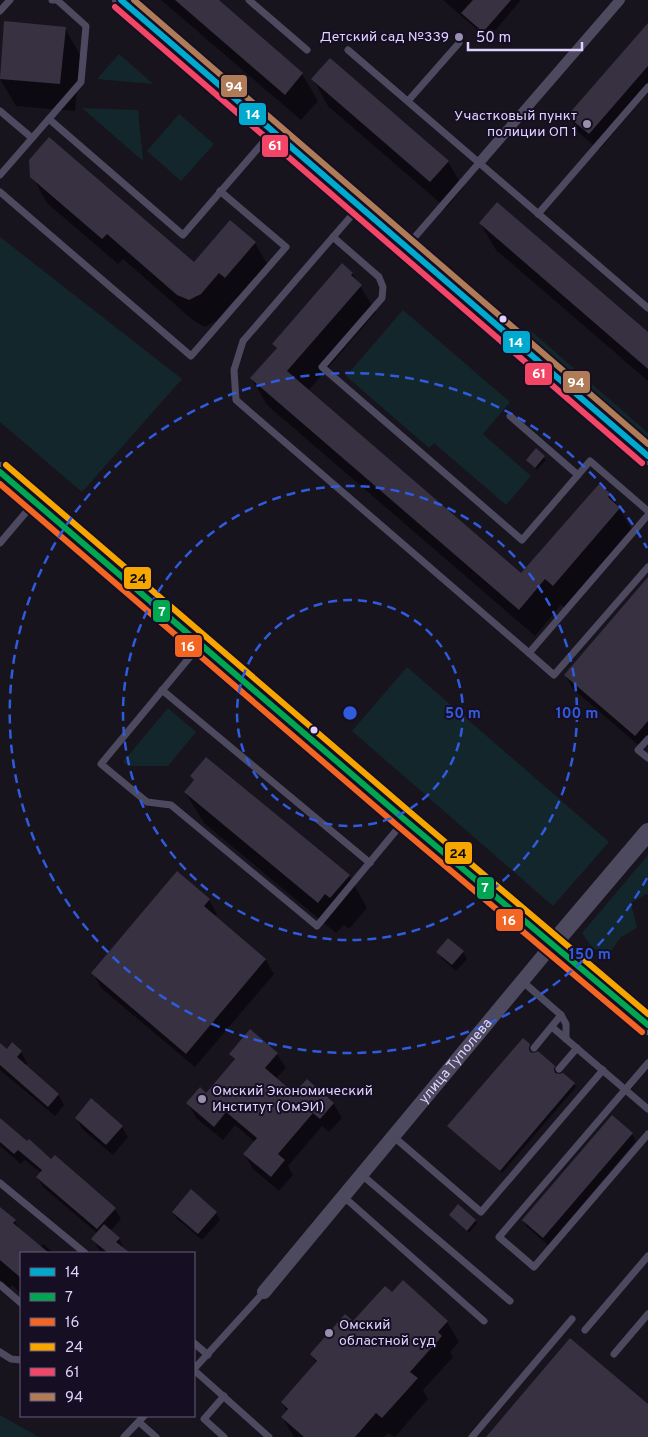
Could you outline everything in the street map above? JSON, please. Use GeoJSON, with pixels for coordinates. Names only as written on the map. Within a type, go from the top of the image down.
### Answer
{"type":"FeatureCollection","features":[{"type":"Feature","properties":{"kind":"main road"},"geometry":{"type":"LineString","coordinates":[[0,472],[405,820],[648,1025]]}},
{"type":"Feature","properties":{"kind":"street"},"geometry":{"type":"LineString","coordinates":[[121,0],[648,456]]}},
{"type":"Feature","properties":{"kind":"street"},"geometry":{"type":"LineString","coordinates":[[479,163],[620,0]]}},
{"type":"Feature","properties":{"kind":"street","name":"улица Туполева"},"geometry":{"type":"LineString","coordinates":[[264,1292],[521,981],[648,832]]}},
{"type":"Feature","properties":{"kind":"lane"},"geometry":{"type":"LineString","coordinates":[[0,11],[10,0]]}},
{"type":"Feature","properties":{"kind":"lane"},"geometry":{"type":"LineString","coordinates":[[0,175],[81,82],[86,26],[57,0],[52,0]]}},
{"type":"Feature","properties":{"kind":"lane"},"geometry":{"type":"LineString","coordinates":[[249,0],[307,50]]}},
{"type":"Feature","properties":{"kind":"lane"},"geometry":{"type":"LineString","coordinates":[[408,101],[458,43]]}},
{"type":"Feature","properties":{"kind":"lane"},"geometry":{"type":"LineString","coordinates":[[348,50],[648,308]]}},
{"type":"Feature","properties":{"kind":"lane"},"geometry":{"type":"LineString","coordinates":[[538,214],[648,87]]}},
{"type":"Feature","properties":{"kind":"lane"},"geometry":{"type":"LineString","coordinates":[[0,111],[32,138]]}},
{"type":"Feature","properties":{"kind":"lane"},"geometry":{"type":"LineString","coordinates":[[49,119],[183,235],[273,131]]}},
{"type":"Feature","properties":{"kind":"lane"},"geometry":{"type":"LineString","coordinates":[[407,246],[479,163]]}},
{"type":"Feature","properties":{"kind":"lane"},"geometry":{"type":"LineString","coordinates":[[0,192],[191,356],[286,247],[220,191]]}},
{"type":"Feature","properties":{"kind":"lane"},"geometry":{"type":"LineString","coordinates":[[360,206],[243,341],[234,370],[236,400],[554,675],[648,567]]}},
{"type":"Feature","properties":{"kind":"lane"},"geometry":{"type":"LineString","coordinates":[[333,237],[380,278],[383,287],[382,298],[322,367],[522,540],[590,461],[648,511]]}},
{"type":"Feature","properties":{"kind":"lane"},"geometry":{"type":"LineString","coordinates":[[510,416],[578,475]]}},
{"type":"Feature","properties":{"kind":"lane"},"geometry":{"type":"LineString","coordinates":[[0,543],[35,502]]}},
{"type":"Feature","properties":{"kind":"lane"},"geometry":{"type":"LineString","coordinates":[[529,653],[648,515]]}},
{"type":"Feature","properties":{"kind":"lane"},"geometry":{"type":"LineString","coordinates":[[200,644],[100,764],[147,802],[171,805],[317,926],[405,820]]}},
{"type":"Feature","properties":{"kind":"lane"},"geometry":{"type":"LineString","coordinates":[[162,690],[370,863]]}},
{"type":"Feature","properties":{"kind":"lane"},"geometry":{"type":"LineString","coordinates":[[648,739],[638,750],[648,758]]}},
{"type":"Feature","properties":{"kind":"lane"},"geometry":{"type":"LineString","coordinates":[[521,981],[561,1015],[566,1024],[566,1039]]}},
{"type":"Feature","properties":{"kind":"lane"},"geometry":{"type":"LineString","coordinates":[[534,1048],[561,1015]]}},
{"type":"Feature","properties":{"kind":"lane"},"geometry":{"type":"LineString","coordinates":[[552,1027],[648,1109]]}},
{"type":"Feature","properties":{"kind":"lane"},"geometry":{"type":"LineString","coordinates":[[559,1069],[577,1048]]}},
{"type":"Feature","properties":{"kind":"lane"},"geometry":{"type":"LineString","coordinates":[[648,1063],[499,1238],[534,1267],[648,1134]]}},
{"type":"Feature","properties":{"kind":"lane"},"geometry":{"type":"LineString","coordinates":[[394,1137],[482,1212],[603,1070]]}},
{"type":"Feature","properties":{"kind":"lane"},"geometry":{"type":"LineString","coordinates":[[362,1175],[510,1301]]}},
{"type":"Feature","properties":{"kind":"lane"},"geometry":{"type":"LineString","coordinates":[[0,1183],[84,1252]]}},
{"type":"Feature","properties":{"kind":"lane"},"geometry":{"type":"LineString","coordinates":[[344,1197],[484,1321]]}},
{"type":"Feature","properties":{"kind":"lane"},"geometry":{"type":"LineString","coordinates":[[585,1330],[648,1256]]}},
{"type":"Feature","properties":{"kind":"lane"},"geometry":{"type":"LineString","coordinates":[[0,1285],[20,1302]]}},
{"type":"Feature","properties":{"kind":"lane"},"geometry":{"type":"LineString","coordinates":[[195,1368],[264,1292]]}},
{"type":"Feature","properties":{"kind":"lane"},"geometry":{"type":"LineString","coordinates":[[614,1354],[648,1314]]}},
{"type":"Feature","properties":{"kind":"lane"},"geometry":{"type":"LineString","coordinates":[[472,1437],[572,1319]]}},
{"type":"Feature","properties":{"kind":"lane"},"geometry":{"type":"LineString","coordinates":[[195,1345],[208,1355]]}},
{"type":"Feature","properties":{"kind":"lane"},"geometry":{"type":"LineString","coordinates":[[0,1352],[11,1359],[20,1360]]}},
{"type":"Feature","properties":{"kind":"lane"},"geometry":{"type":"LineString","coordinates":[[195,1370],[270,1437]]}},
{"type":"Feature","properties":{"kind":"lane"},"geometry":{"type":"LineString","coordinates":[[224,1396],[204,1419],[224,1437]]}},
{"type":"Feature","properties":{"kind":"lane"},"geometry":{"type":"LineString","coordinates":[[124,1437],[143,1417]]}},
{"type":"Feature","properties":{"kind":"lane"},"geometry":{"type":"LineString","coordinates":[[139,1422],[156,1437]]}},
{"type":"Feature","properties":{"kind":"green space"},"geometry":{"type":"Polygon","coordinates":[[[119,54],[153,84],[97,79],[119,54]]]}},
{"type":"Feature","properties":{"kind":"green space"},"geometry":{"type":"Polygon","coordinates":[[[82,108],[138,110],[143,161],[82,108]]]}},
{"type":"Feature","properties":{"kind":"green space"},"geometry":{"type":"Polygon","coordinates":[[[179,114],[214,144],[181,181],[147,151],[179,114]]]}},
{"type":"Feature","properties":{"kind":"green space"},"geometry":{"type":"Polygon","coordinates":[[[0,237],[182,379],[82,492],[0,422],[0,237]]]}},
{"type":"Feature","properties":{"kind":"green space"},"geometry":{"type":"Polygon","coordinates":[[[403,310],[510,402],[483,434],[531,476],[506,505],[434,443],[429,448],[346,376],[403,310]]]}},
{"type":"Feature","properties":{"kind":"green space"},"geometry":{"type":"Polygon","coordinates":[[[530,330],[648,433],[648,444],[536,348],[525,334],[530,330]]]}},
{"type":"Feature","properties":{"kind":"green space"},"geometry":{"type":"Polygon","coordinates":[[[407,667],[609,842],[553,906],[352,731],[407,667]]]}},
{"type":"Feature","properties":{"kind":"green space"},"geometry":{"type":"Polygon","coordinates":[[[168,708],[196,732],[168,766],[129,766],[123,762],[168,708]]]}},
{"type":"Feature","properties":{"kind":"green space"},"geometry":{"type":"Polygon","coordinates":[[[648,855],[648,895],[646,894],[631,903],[637,928],[621,937],[607,956],[592,947],[582,933],[648,855]]]}},
{"type":"Feature","properties":{"kind":"green space"},"geometry":{"type":"Polygon","coordinates":[[[0,1415],[39,1437],[0,1437],[0,1415]]]}},
{"type":"Feature","properties":{"kind":"building"},"geometry":{"type":"Polygon","coordinates":[[[175,0],[219,0],[303,73],[285,95],[175,0]]]}},
{"type":"Feature","properties":{"kind":"building"},"geometry":{"type":"Polygon","coordinates":[[[473,0],[511,0],[483,32],[461,13],[473,0]]]}},
{"type":"Feature","properties":{"kind":"building"},"geometry":{"type":"Polygon","coordinates":[[[4,21],[66,27],[60,84],[0,79],[4,21]]]}},
{"type":"Feature","properties":{"kind":"building"},"geometry":{"type":"Polygon","coordinates":[[[648,23],[648,66],[589,134],[567,116],[648,23]]]}},
{"type":"Feature","properties":{"kind":"building"},"geometry":{"type":"Polygon","coordinates":[[[330,58],[449,161],[430,182],[311,79],[330,58]]]}},
{"type":"Feature","properties":{"kind":"building"},"geometry":{"type":"Polygon","coordinates":[[[49,137],[194,262],[230,220],[256,242],[225,278],[219,273],[201,294],[189,300],[177,295],[107,234],[102,239],[30,177],[29,160],[49,137]]]}},
{"type":"Feature","properties":{"kind":"building"},"geometry":{"type":"Polygon","coordinates":[[[497,202],[648,332],[648,369],[479,223],[497,202]]]}},
{"type":"Feature","properties":{"kind":"building"},"geometry":{"type":"Polygon","coordinates":[[[342,263],[362,285],[287,371],[521,573],[599,484],[611,494],[608,497],[620,508],[553,586],[545,579],[519,610],[250,378],[277,348],[272,344],[342,263]]]}},
{"type":"Feature","properties":{"kind":"building"},"geometry":{"type":"Polygon","coordinates":[[[536,448],[545,456],[535,468],[526,460],[536,448]]]}},
{"type":"Feature","properties":{"kind":"building"},"geometry":{"type":"Polygon","coordinates":[[[648,577],[648,721],[635,736],[564,675],[648,577]]]}},
{"type":"Feature","properties":{"kind":"building"},"geometry":{"type":"Polygon","coordinates":[[[206,757],[350,875],[330,898],[325,894],[318,903],[184,792],[194,780],[190,776],[206,757]]]}},
{"type":"Feature","properties":{"kind":"building"},"geometry":{"type":"Polygon","coordinates":[[[177,871],[210,899],[204,906],[266,959],[186,1054],[91,973],[177,871]]]}},
{"type":"Feature","properties":{"kind":"building"},"geometry":{"type":"Polygon","coordinates":[[[448,938],[464,951],[452,965],[436,952],[448,938]]]}},
{"type":"Feature","properties":{"kind":"building"},"geometry":{"type":"Polygon","coordinates":[[[250,1029],[278,1053],[265,1068],[294,1093],[307,1079],[334,1103],[320,1119],[313,1113],[278,1154],[285,1160],[271,1177],[243,1154],[257,1138],[226,1112],[214,1127],[186,1103],[200,1087],[206,1093],[235,1059],[229,1054],[250,1029]]]}},
{"type":"Feature","properties":{"kind":"building"},"geometry":{"type":"Polygon","coordinates":[[[523,1038],[530,1044],[530,1052],[538,1051],[555,1066],[555,1073],[563,1073],[575,1083],[500,1171],[447,1126],[523,1038]]]}},
{"type":"Feature","properties":{"kind":"building"},"geometry":{"type":"Polygon","coordinates":[[[12,1042],[22,1051],[17,1057],[59,1094],[48,1107],[0,1065],[0,1043],[7,1049],[12,1042]]]}},
{"type":"Feature","properties":{"kind":"building"},"geometry":{"type":"Polygon","coordinates":[[[91,1098],[123,1126],[106,1145],[75,1118],[91,1098]]]}},
{"type":"Feature","properties":{"kind":"building"},"geometry":{"type":"Polygon","coordinates":[[[612,1115],[633,1133],[543,1238],[522,1220],[612,1115]]]}},
{"type":"Feature","properties":{"kind":"building"},"geometry":{"type":"Polygon","coordinates":[[[0,1118],[27,1141],[29,1139],[51,1159],[55,1155],[116,1208],[97,1229],[36,1177],[42,1170],[18,1150],[14,1154],[0,1142],[0,1118]]]}},
{"type":"Feature","properties":{"kind":"building"},"geometry":{"type":"Polygon","coordinates":[[[191,1189],[217,1212],[198,1234],[172,1212],[191,1189]]]}},
{"type":"Feature","properties":{"kind":"building"},"geometry":{"type":"Polygon","coordinates":[[[458,1204],[476,1220],[467,1231],[449,1215],[458,1204]]]}},
{"type":"Feature","properties":{"kind":"building"},"geometry":{"type":"Polygon","coordinates":[[[0,1207],[16,1220],[13,1223],[48,1252],[20,1252],[20,1277],[0,1260],[0,1207]]]}},
{"type":"Feature","properties":{"kind":"building"},"geometry":{"type":"Polygon","coordinates":[[[104,1224],[120,1238],[116,1242],[129,1252],[107,1252],[91,1239],[104,1224]]]}},
{"type":"Feature","properties":{"kind":"building"},"geometry":{"type":"Polygon","coordinates":[[[403,1280],[448,1321],[438,1332],[442,1336],[410,1372],[418,1378],[382,1418],[376,1413],[355,1437],[304,1437],[281,1417],[288,1409],[281,1402],[317,1361],[310,1354],[345,1314],[353,1321],[385,1286],[392,1292],[403,1280]]]}},
{"type":"Feature","properties":{"kind":"building"},"geometry":{"type":"Polygon","coordinates":[[[570,1338],[648,1404],[648,1437],[486,1437],[570,1338]]]}},
{"type":"Feature","properties":{"kind":"transit line","name":"14"},"geometry":{"type":"LineString","coordinates":[[121,0],[648,456]]}},
{"type":"Feature","properties":{"kind":"transit line","name":"94"},"geometry":{"type":"LineString","coordinates":[[134,0],[648,444]]}},
{"type":"Feature","properties":{"kind":"transit line","name":"61"},"geometry":{"type":"LineString","coordinates":[[115,7],[642,463]]}},
{"type":"Feature","properties":{"kind":"transit line","name":"24"},"geometry":{"type":"LineString","coordinates":[[6,465],[648,1014]]}},
{"type":"Feature","properties":{"kind":"transit line","name":"7"},"geometry":{"type":"LineString","coordinates":[[0,472],[405,820],[648,1025]]}},
{"type":"Feature","properties":{"kind":"transit line","name":"16"},"geometry":{"type":"LineString","coordinates":[[0,484],[399,827],[642,1032]]}},
{"type":"Feature","properties":{"kind":"place","name":"Детский сад №339"},"geometry":{"type":"Point","coordinates":[459,37]}},
{"type":"Feature","properties":{"kind":"place","name":"Участковый пункт полиции ОП 1"},"geometry":{"type":"Point","coordinates":[587,124]}},
{"type":"Feature","properties":{"kind":"place","name":"Омский Экономический Институт (ОмЭИ)"},"geometry":{"type":"Point","coordinates":[202,1099]}},
{"type":"Feature","properties":{"kind":"place","name":"Омский областной суд"},"geometry":{"type":"Point","coordinates":[329,1333]}}]}
